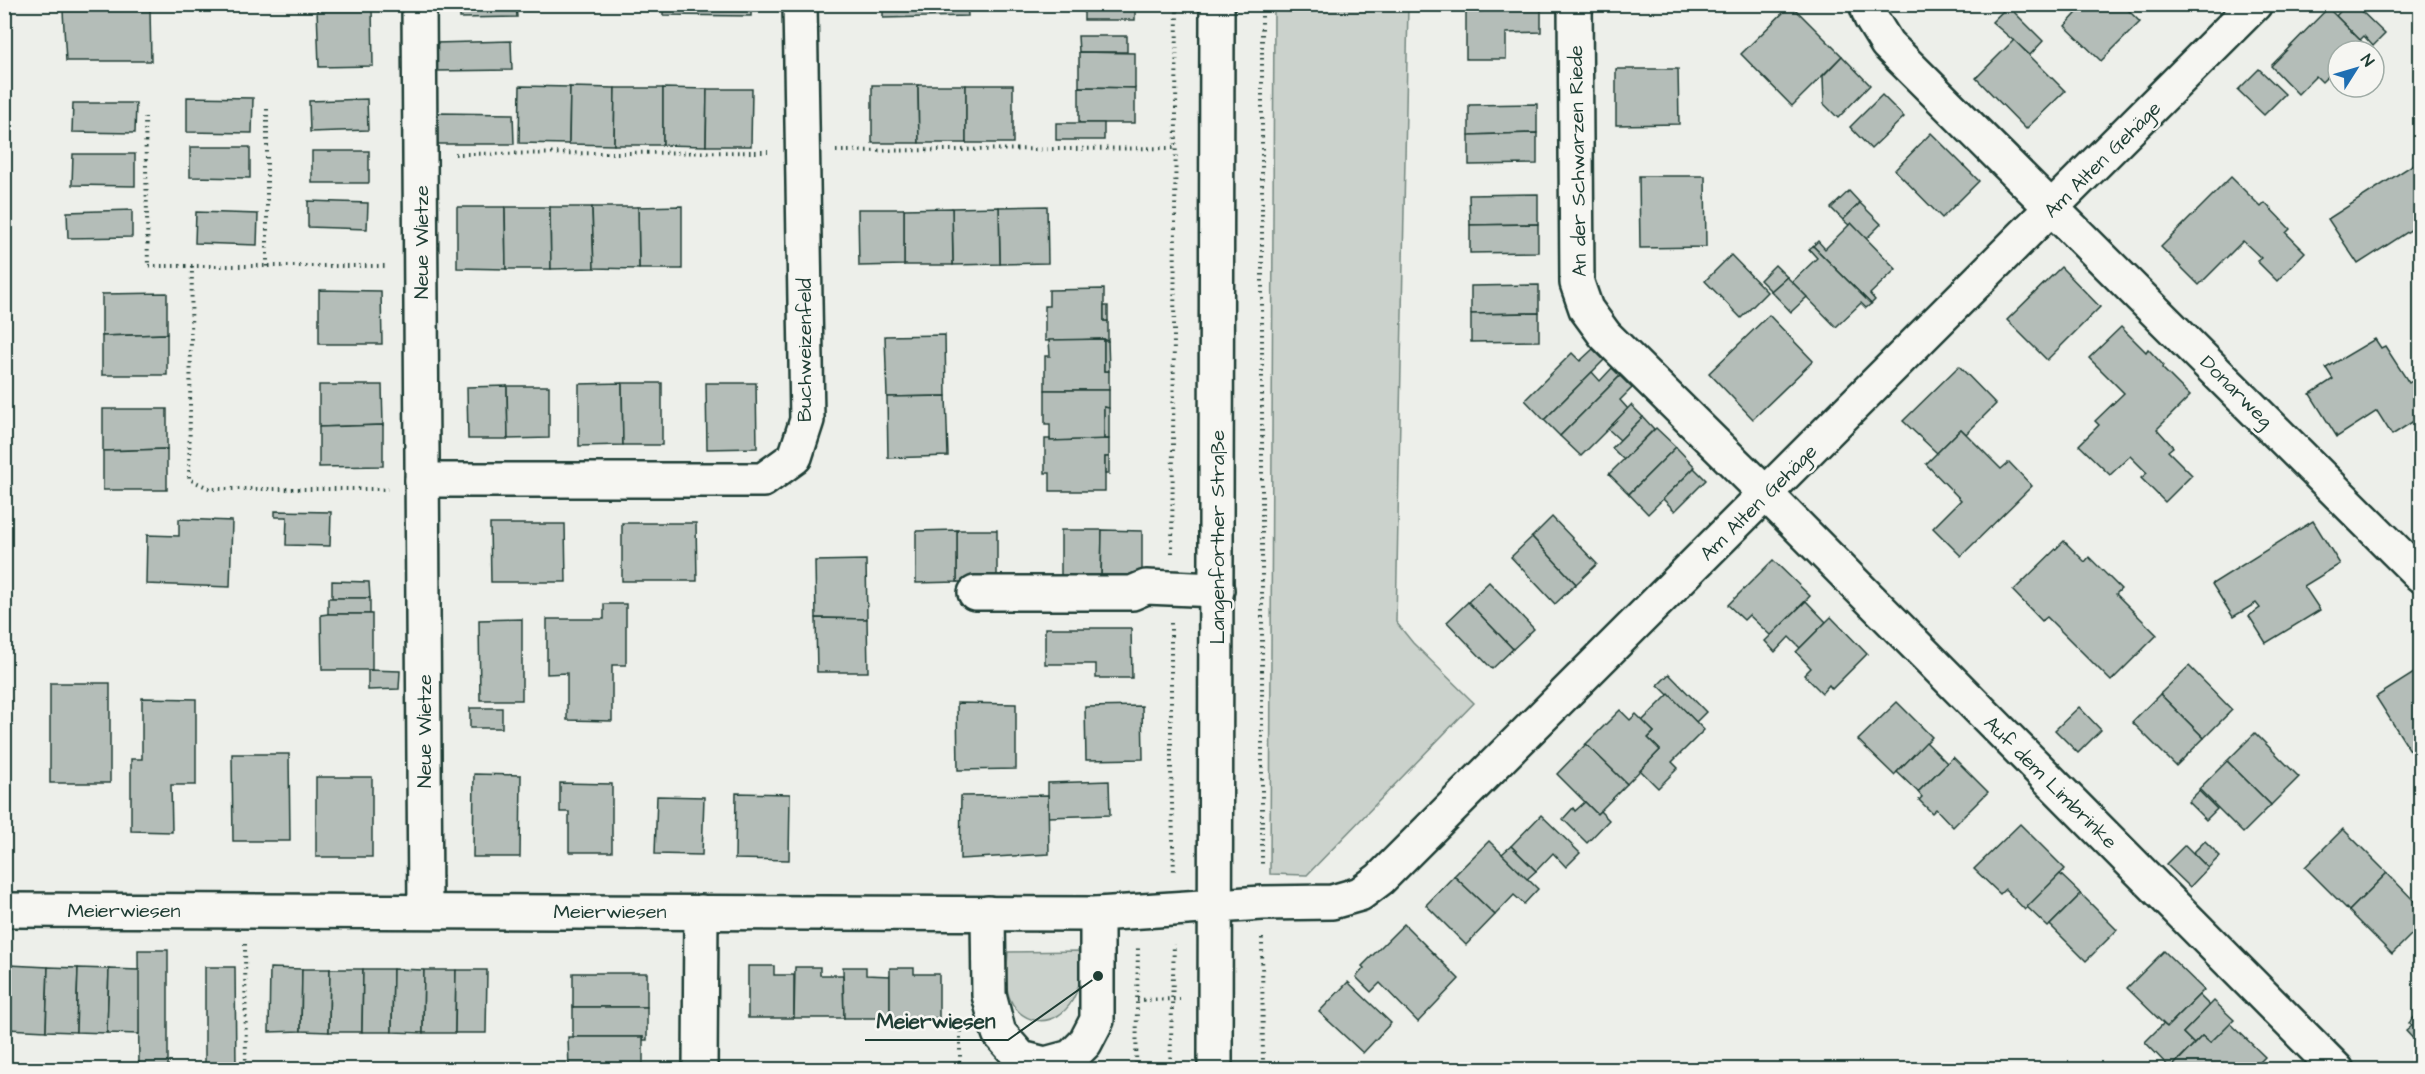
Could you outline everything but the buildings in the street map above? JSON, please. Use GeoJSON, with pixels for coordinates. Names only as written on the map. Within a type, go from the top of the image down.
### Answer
{"type":"FeatureCollection","features":[{"type":"Feature","properties":{"kind":"street","name":"Neue Wietze"},"geometry":{"type":"LineString","coordinates":[[419,4],[425,910]]}},
{"type":"Feature","properties":{"kind":"street","name":"Buchweizenfeld"},"geometry":{"type":"LineString","coordinates":[[422,480],[763,480],[795,457],[807,420],[800,4]]}},
{"type":"Feature","properties":{"kind":"street","name":"Langenforther Straße"},"geometry":{"type":"LineString","coordinates":[[1215,1070],[1217,4]]}},
{"type":"Feature","properties":{"kind":"street","name":"An der Schwarzen Riede"},"geometry":{"type":"LineString","coordinates":[[1575,4],[1577,283],[1586,309],[1605,335],[1766,494]]}},
{"type":"Feature","properties":{"kind":"street"},"geometry":{"type":"LineString","coordinates":[[1866,4],[1871,18],[1887,44],[2053,207]]}},
{"type":"Feature","properties":{"kind":"street","name":"Am Alten Gehäge"},"geometry":{"type":"LineString","coordinates":[[1216,906],[1332,902],[1360,894],[1380,879],[2255,4]]}},
{"type":"Feature","properties":{"kind":"street","name":"Donarweg"},"geometry":{"type":"LineString","coordinates":[[2053,207],[2421,575]]}},
{"type":"Feature","properties":{"kind":"street","name":"Auf dem Limbrinke"},"geometry":{"type":"LineString","coordinates":[[1766,494],[2337,1070]]}},
{"type":"Feature","properties":{"kind":"street"},"geometry":{"type":"LineString","coordinates":[[975,593],[1132,593],[1146,587],[1217,590]]}},
{"type":"Feature","properties":{"kind":"street","name":"Meierwiesen"},"geometry":{"type":"LineString","coordinates":[[4,910],[1097,914],[1216,906]]}},
{"type":"Feature","properties":{"kind":"street"},"geometry":{"type":"LineString","coordinates":[[700,1070],[701,912]]}},
{"type":"Feature","properties":{"kind":"street"},"geometry":{"type":"LineString","coordinates":[[988,914],[989,995],[999,1033],[1021,1058],[1046,1064],[1071,1057],[1085,1043],[1097,1020],[1097,914]]}},
{"type":"Feature","properties":{"kind":"path"},"geometry":{"type":"LineString","coordinates":[[1170,1070],[1175,910],[1171,769],[1177,4]]}},
{"type":"Feature","properties":{"kind":"path"},"geometry":{"type":"LineString","coordinates":[[1262,4],[1263,1070]]}},
{"type":"Feature","properties":{"kind":"path"},"geometry":{"type":"LineString","coordinates":[[267,109],[267,267]]}},
{"type":"Feature","properties":{"kind":"path"},"geometry":{"type":"LineString","coordinates":[[145,117],[148,266],[421,266]]}},
{"type":"Feature","properties":{"kind":"path"},"geometry":{"type":"LineString","coordinates":[[421,154],[1176,148]]}},
{"type":"Feature","properties":{"kind":"path"},"geometry":{"type":"LineString","coordinates":[[192,266],[189,479],[211,489],[403,489],[422,480]]}},
{"type":"Feature","properties":{"kind":"path"},"geometry":{"type":"LineString","coordinates":[[245,910],[246,1070]]}},
{"type":"Feature","properties":{"kind":"path"},"geometry":{"type":"LineString","coordinates":[[1136,1070],[1139,912]]}},
{"type":"Feature","properties":{"kind":"path"},"geometry":{"type":"LineString","coordinates":[[1137,1000],[1172,999]]}},
{"type":"Feature","properties":{"kind":"shaded area"},"geometry":{"type":"Polygon","coordinates":[[[1274,5],[1408,5],[1396,622],[1413,643],[1474,703],[1307,875],[1270,874],[1274,5]]]}},
{"type":"Feature","properties":{"kind":"shaded area"},"geometry":{"type":"Polygon","coordinates":[[[1082,951],[1080,983],[1066,1010],[1058,1016],[1040,1021],[1023,1015],[1016,1008],[1007,988],[1008,952],[1082,951]]]}},
{"type":"Feature","properties":{"kind":"place","name":"Meierwiesen"},"geometry":{"type":"Point","coordinates":[1098,976]}}]}
